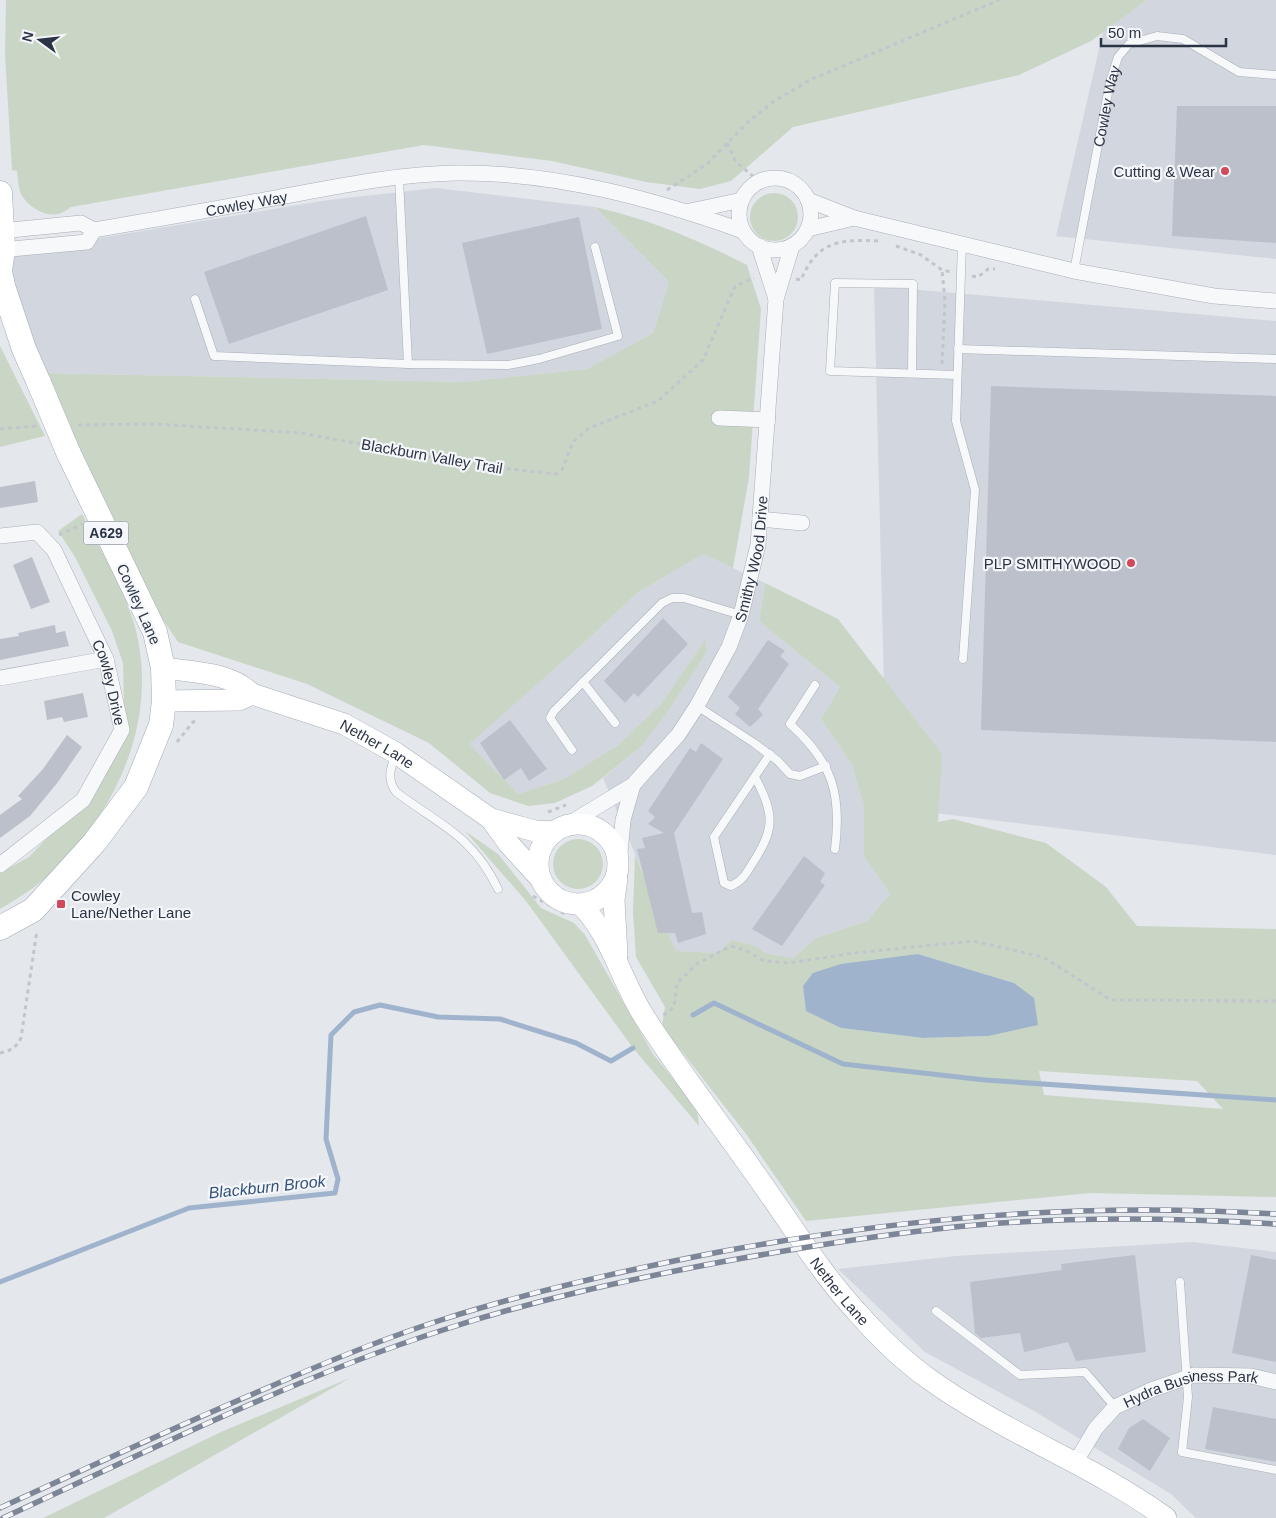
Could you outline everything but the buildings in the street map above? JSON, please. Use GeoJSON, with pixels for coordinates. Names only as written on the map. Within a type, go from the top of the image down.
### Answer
{"type":"FeatureCollection","features":[{"type":"Feature","properties":{"kind":"main road","name":"Cowley Lane"},"geometry":{"type":"LineString","coordinates":[[0,193],[3,286],[21,339],[68,452],[155,632],[163,668],[164,702],[161,725],[136,787],[94,843],[33,910],[0,928]]}},
{"type":"Feature","properties":{"kind":"main road","name":"Nether Lane"},"geometry":{"type":"LineString","coordinates":[[163,668],[218,677],[242,684],[252,694],[344,724],[396,753],[491,819],[509,844],[540,878]]}},
{"type":"Feature","properties":{"kind":"main road"},"geometry":{"type":"LineString","coordinates":[[164,702],[239,700],[252,694]]}},
{"type":"Feature","properties":{"kind":"main road","name":"Nether Lane"},"geometry":{"type":"LineString","coordinates":[[491,819],[535,831],[560,829]]}},
{"type":"Feature","properties":{"kind":"main road"},"geometry":{"type":"LineString","coordinates":[[578,824],[591,826],[602,831],[611,840],[617,852],[618,871],[603,896],[581,904],[568,903],[556,898],[547,889],[540,878],[538,865],[540,853],[545,841],[560,829],[578,824]]}},
{"type":"Feature","properties":{"kind":"main road","name":"Nether Lane"},"geometry":{"type":"LineString","coordinates":[[617,960],[614,900],[618,871]]}},
{"type":"Feature","properties":{"kind":"main road","name":"Nether Lane"},"geometry":{"type":"LineString","coordinates":[[581,904],[596,922],[617,960],[629,990],[645,1017],[825,1272],[854,1310],[888,1344],[937,1384],[991,1418],[1135,1495],[1166,1518]]}},
{"type":"Feature","properties":{"kind":"street","name":"Cowley Way"},"geometry":{"type":"LineString","coordinates":[[1,251],[81,223],[94,230],[360,182],[455,173],[516,177],[594,187],[690,211],[743,231]]}},
{"type":"Feature","properties":{"kind":"street"},"geometry":{"type":"LineString","coordinates":[[770,178],[787,180],[798,186],[808,200],[811,217],[808,229],[792,246],[780,250],[759,246],[743,231],[740,219],[742,200],[749,190],[760,182],[770,178]]}},
{"type":"Feature","properties":{"kind":"street","name":"Cowley Way"},"geometry":{"type":"LineString","coordinates":[[690,211],[742,200]]}},
{"type":"Feature","properties":{"kind":"street"},"geometry":{"type":"LineString","coordinates":[[808,200],[854,218],[1074,271],[1214,296],[1276,301]]}},
{"type":"Feature","properties":{"kind":"street"},"geometry":{"type":"LineString","coordinates":[[808,229],[854,218]]}},
{"type":"Feature","properties":{"kind":"street","name":"Cowley Way"},"geometry":{"type":"LineString","coordinates":[[1,251],[87,242],[94,230]]}},
{"type":"Feature","properties":{"kind":"street","name":"Smithy Wood Drive"},"geometry":{"type":"LineString","coordinates":[[759,246],[776,299]]}},
{"type":"Feature","properties":{"kind":"street","name":"Smithy Wood Drive"},"geometry":{"type":"LineString","coordinates":[[560,829],[633,785],[678,735],[697,706],[729,647],[741,615],[758,545],[776,299],[792,246]]}},
{"type":"Feature","properties":{"kind":"street"},"geometry":{"type":"LineString","coordinates":[[719,418],[768,420]]}},
{"type":"Feature","properties":{"kind":"street"},"geometry":{"type":"LineString","coordinates":[[760,519],[802,523]]}},
{"type":"Feature","properties":{"kind":"street"},"geometry":{"type":"LineString","coordinates":[[0,536],[37,532],[47,541]]}},
{"type":"Feature","properties":{"kind":"street","name":"Cowley Drive"},"geometry":{"type":"LineString","coordinates":[[0,865],[84,800],[122,730],[106,660],[54,550],[47,541]]}},
{"type":"Feature","properties":{"kind":"street"},"geometry":{"type":"LineString","coordinates":[[0,678],[106,660]]}},
{"type":"Feature","properties":{"kind":"street","name":"Smithy Wood Drive"},"geometry":{"type":"LineString","coordinates":[[618,871],[623,820],[633,785]]}},
{"type":"Feature","properties":{"kind":"street","name":"Hydra Business Park"},"geometry":{"type":"LineString","coordinates":[[1075,1463],[1096,1428],[1115,1406],[1151,1390],[1194,1375],[1251,1376],[1276,1382]]}},
{"type":"Feature","properties":{"kind":"lane","name":"Cowley Way"},"geometry":{"type":"LineString","coordinates":[[1074,271],[1110,82],[1118,57],[1129,44],[1157,36],[1183,39],[1239,72],[1276,75]]}},
{"type":"Feature","properties":{"kind":"lane"},"geometry":{"type":"LineString","coordinates":[[399,178],[408,364]]}},
{"type":"Feature","properties":{"kind":"lane"},"geometry":{"type":"LineString","coordinates":[[962,244],[956,421],[975,490],[963,659]]}},
{"type":"Feature","properties":{"kind":"lane"},"geometry":{"type":"LineString","coordinates":[[194,299],[214,356],[408,364],[508,364],[539,359],[618,336],[595,247]]}},
{"type":"Feature","properties":{"kind":"lane"},"geometry":{"type":"LineString","coordinates":[[912,373],[913,284],[835,283],[830,370],[957,375]]}},
{"type":"Feature","properties":{"kind":"lane"},"geometry":{"type":"LineString","coordinates":[[958,349],[1276,359]]}},
{"type":"Feature","properties":{"kind":"lane"},"geometry":{"type":"LineString","coordinates":[[572,750],[550,718],[554,711],[662,603],[672,598],[684,598],[741,615]]}},
{"type":"Feature","properties":{"kind":"lane"},"geometry":{"type":"LineString","coordinates":[[583,682],[615,723]]}},
{"type":"Feature","properties":{"kind":"lane"},"geometry":{"type":"LineString","coordinates":[[815,685],[790,724],[807,739],[826,766],[838,799],[838,828],[835,849]]}},
{"type":"Feature","properties":{"kind":"lane"},"geometry":{"type":"LineString","coordinates":[[697,706],[770,754],[790,774],[800,776],[826,766]]}},
{"type":"Feature","properties":{"kind":"lane"},"geometry":{"type":"LineString","coordinates":[[396,753],[389,774],[391,785],[396,792],[444,824],[471,847],[487,866],[498,889]]}},
{"type":"Feature","properties":{"kind":"lane"},"geometry":{"type":"LineString","coordinates":[[755,776],[766,800],[771,818],[765,844],[740,882],[731,886],[724,883],[714,837],[755,776],[770,754]]}},
{"type":"Feature","properties":{"kind":"lane"},"geometry":{"type":"LineString","coordinates":[[1180,1282],[1188,1397],[1182,1452],[1276,1470]]}},
{"type":"Feature","properties":{"kind":"lane"},"geometry":{"type":"LineString","coordinates":[[936,1312],[1020,1375],[1085,1372],[1115,1406]]}},
{"type":"Feature","properties":{"kind":"path"},"geometry":{"type":"LineString","coordinates":[[654,202],[666,190],[707,164],[748,122],[773,102],[810,80],[999,0]]}},
{"type":"Feature","properties":{"kind":"path"},"geometry":{"type":"LineString","coordinates":[[727,143],[736,162],[760,182]]}},
{"type":"Feature","properties":{"kind":"path"},"geometry":{"type":"LineString","coordinates":[[801,280],[806,269],[822,248],[847,240],[886,242]]}},
{"type":"Feature","properties":{"kind":"path"},"geometry":{"type":"LineString","coordinates":[[895,245],[921,255]]}},
{"type":"Feature","properties":{"kind":"path"},"geometry":{"type":"LineString","coordinates":[[942,270],[945,301],[942,374]]}},
{"type":"Feature","properties":{"kind":"path","name":"Blackburn Valley Trail"},"geometry":{"type":"LineString","coordinates":[[72,425],[155,424],[301,433],[475,465],[556,474],[562,470],[573,442],[589,428],[658,401],[704,360],[735,286],[768,273]]}},
{"type":"Feature","properties":{"kind":"path"},"geometry":{"type":"LineString","coordinates":[[0,429],[43,426]]}},
{"type":"Feature","properties":{"kind":"path"},"geometry":{"type":"LineString","coordinates":[[47,541],[98,516]]}},
{"type":"Feature","properties":{"kind":"path"},"geometry":{"type":"LineString","coordinates":[[173,747],[193,722],[207,717]]}},
{"type":"Feature","properties":{"kind":"path"},"geometry":{"type":"LineString","coordinates":[[0,1053],[8,1052],[18,1045],[21,1038],[37,941],[38,925],[33,910]]}},
{"type":"Feature","properties":{"kind":"path"},"geometry":{"type":"LineString","coordinates":[[645,1017],[655,1012],[666,1014],[674,1008],[677,983],[698,963],[731,946],[746,950],[764,961],[789,963],[854,953],[973,941],[1043,957],[1111,1000],[1276,1001]]}},
{"type":"Feature","properties":{"kind":"shaded area"},"geometry":{"type":"Polygon","coordinates":[[[1147,0],[1276,0],[1276,259],[1056,236],[1103,32],[1147,0]]]}},
{"type":"Feature","properties":{"kind":"shaded area"},"geometry":{"type":"Polygon","coordinates":[[[436,188],[595,207],[669,282],[653,333],[587,369],[462,382],[40,373],[4,254],[328,200],[436,188]]]}},
{"type":"Feature","properties":{"kind":"shaded area"},"geometry":{"type":"Polygon","coordinates":[[[874,286],[1276,321],[1276,855],[887,807],[874,286]]]}},
{"type":"Feature","properties":{"kind":"shaded area"},"geometry":{"type":"Polygon","coordinates":[[[703,554],[765,583],[759,621],[840,687],[821,719],[851,763],[864,806],[864,856],[890,894],[867,921],[816,938],[793,958],[765,953],[758,947],[718,953],[676,951],[603,778],[641,747],[669,710],[707,652],[706,640],[661,704],[618,745],[564,779],[518,794],[468,744],[585,642],[637,593],[703,554]]]}},
{"type":"Feature","properties":{"kind":"shaded area"},"geometry":{"type":"Polygon","coordinates":[[[1192,1242],[1276,1252],[1276,1518],[1196,1518],[1171,1494],[1034,1411],[925,1352],[838,1269],[956,1256],[1192,1242]]]}},
{"type":"Feature","properties":{"kind":"green space"},"geometry":{"type":"Polygon","coordinates":[[[6,0],[1147,0],[1091,41],[1019,75],[793,127],[731,181],[700,189],[646,182],[552,161],[424,145],[71,207],[62,213],[50,214],[38,210],[24,199],[20,191],[17,171],[12,170],[5,55],[6,0]]]}},
{"type":"Feature","properties":{"kind":"green space"},"geometry":{"type":"Polygon","coordinates":[[[774,193],[783,195],[791,200],[796,208],[798,217],[796,226],[791,234],[783,239],[774,241],[765,239],[757,234],[752,226],[750,217],[752,208],[757,200],[765,195],[774,193]]]}},
{"type":"Feature","properties":{"kind":"green space"},"geometry":{"type":"Polygon","coordinates":[[[595,207],[673,231],[747,265],[761,309],[749,477],[733,568],[703,554],[637,593],[585,642],[469,744],[518,794],[564,779],[618,745],[661,704],[706,639],[707,652],[669,710],[641,747],[592,786],[555,803],[528,806],[490,793],[429,743],[307,684],[178,642],[130,571],[40,373],[462,382],[587,369],[653,333],[669,282],[595,207]]]}},
{"type":"Feature","properties":{"kind":"green space"},"geometry":{"type":"Polygon","coordinates":[[[0,346],[45,436],[0,447],[0,346]]]}},
{"type":"Feature","properties":{"kind":"green space"},"geometry":{"type":"Polygon","coordinates":[[[82,514],[120,586],[136,631],[141,662],[142,694],[137,725],[129,755],[117,784],[102,812],[84,838],[64,862],[50,875],[0,909],[0,873],[29,857],[83,800],[109,754],[124,706],[123,663],[112,631],[75,557],[58,531],[82,514]]]}},
{"type":"Feature","properties":{"kind":"green space"},"geometry":{"type":"Polygon","coordinates":[[[765,583],[838,619],[942,754],[938,822],[953,819],[1046,843],[1106,887],[1137,926],[1276,929],[1276,1197],[1090,1193],[806,1221],[746,1134],[662,1026],[665,1007],[636,957],[633,913],[635,855],[676,951],[718,953],[732,940],[758,947],[765,953],[793,958],[816,938],[867,921],[890,894],[864,856],[864,806],[851,763],[821,719],[840,687],[759,621],[765,583]],[[918,954],[803,986],[805,997],[841,1028],[923,1038],[988,1036],[1014,983],[918,954]],[[1039,1071],[1044,1095],[1223,1109],[1197,1081],[1039,1071]]]}},
{"type":"Feature","properties":{"kind":"green space"},"geometry":{"type":"Polygon","coordinates":[[[465,831],[498,854],[541,908],[574,923],[585,935],[653,1054],[697,1108],[699,1126],[633,1048],[526,901],[465,831]]]}},
{"type":"Feature","properties":{"kind":"green space"},"geometry":{"type":"Polygon","coordinates":[[[573,839],[583,839],[596,846],[603,859],[603,869],[596,882],[583,889],[573,889],[564,885],[557,878],[553,869],[553,859],[557,850],[564,843],[573,839]]]}},
{"type":"Feature","properties":{"kind":"green space"},"geometry":{"type":"Polygon","coordinates":[[[350,1378],[104,1518],[43,1518],[221,1432],[350,1378]]]}},
{"type":"Feature","properties":{"kind":"water"},"geometry":{"type":"Polygon","coordinates":[[[918,954],[1014,983],[1034,998],[1038,1025],[988,1036],[923,1038],[841,1028],[806,1011],[803,986],[813,973],[841,964],[918,954]]]}},
{"type":"Feature","properties":{"kind":"waterway"},"geometry":{"type":"LineString","coordinates":[[693,1015],[714,1003],[843,1064],[985,1080],[1276,1100]]}},
{"type":"Feature","properties":{"kind":"waterway","name":"Blackburn Brook"},"geometry":{"type":"LineString","coordinates":[[0,1282],[189,1208],[335,1193],[338,1179],[326,1139],[331,1035],[354,1012],[380,1005],[438,1017],[500,1019],[576,1043],[611,1061],[633,1048]]}},
{"type":"Feature","properties":{"kind":"railway"},"geometry":{"type":"LineString","coordinates":[[0,1508],[200,1417],[375,1343],[475,1309],[544,1290],[719,1252],[789,1240],[928,1221],[996,1215],[1135,1210],[1276,1214]]}},
{"type":"Feature","properties":{"kind":"railway"},"geometry":{"type":"LineString","coordinates":[[3,1518],[221,1417],[332,1370],[387,1349],[477,1319],[581,1292],[721,1262],[802,1248],[937,1229],[1022,1222],[1106,1219],[1276,1224]]}},
{"type":"Feature","properties":{"kind":"place","name":"Cutting & Wear"},"geometry":{"type":"Point","coordinates":[1225,171]}},
{"type":"Feature","properties":{"kind":"place","name":"PLP SMITHYWOOD"},"geometry":{"type":"Point","coordinates":[1131,563]}},
{"type":"Feature","properties":{"kind":"place","name":"Cowley Lane/Nether Lane"},"geometry":{"type":"Point","coordinates":[61,904]}}]}
